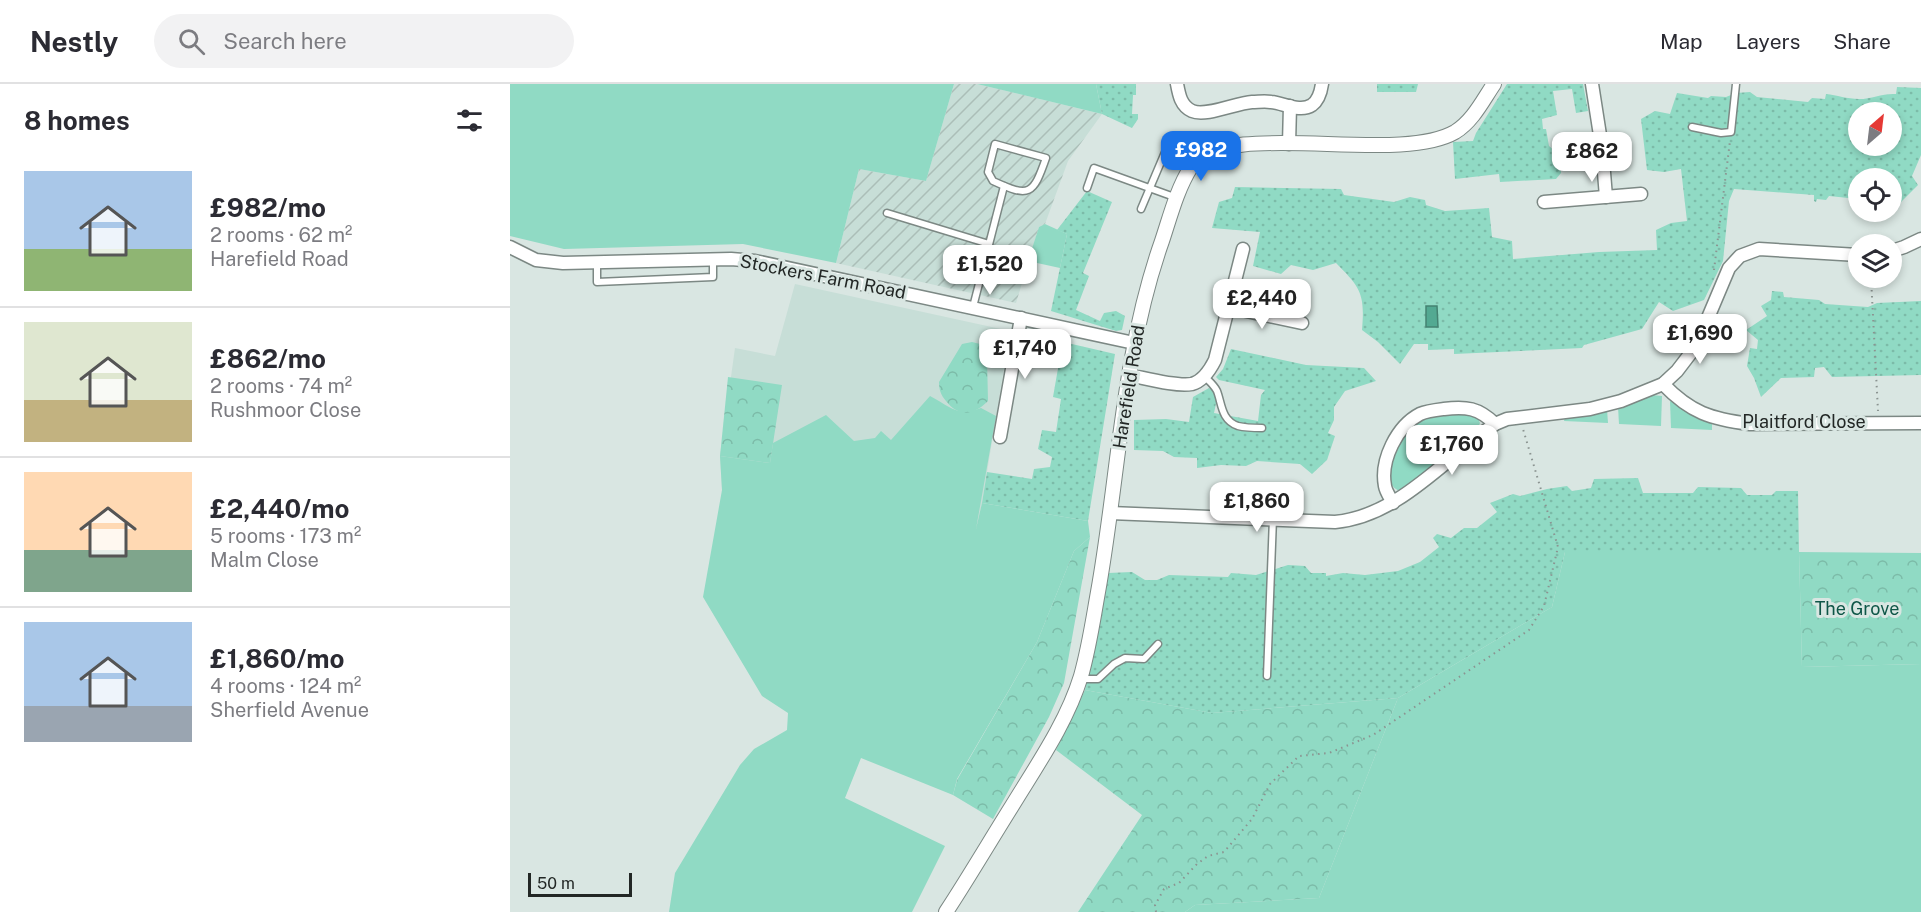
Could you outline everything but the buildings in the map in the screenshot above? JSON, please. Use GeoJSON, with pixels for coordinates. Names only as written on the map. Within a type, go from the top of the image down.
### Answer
{"type":"FeatureCollection","features":[{"type":"Feature","properties":{"kind":"street"},"geometry":{"type":"LineString","coordinates":[[1177,84],[1179,98],[1184,105],[1192,111],[1203,113],[1250,102],[1272,102],[1305,107],[1313,104],[1319,97],[1322,84]]}},
{"type":"Feature","properties":{"kind":"street","name":"Harefield Road"},"geometry":{"type":"LineString","coordinates":[[946,912],[1035,770],[1063,719],[1080,679],[1090,636],[1110,513],[1134,343],[1150,279],[1177,198],[1192,166],[1208,152],[1239,145],[1386,145],[1428,142],[1444,137],[1466,124],[1494,84]]}},
{"type":"Feature","properties":{"kind":"street"},"geometry":{"type":"LineString","coordinates":[[1592,84],[1602,148],[1606,197]]}},
{"type":"Feature","properties":{"kind":"street"},"geometry":{"type":"LineString","coordinates":[[1289,144],[1290,106]]}},
{"type":"Feature","properties":{"kind":"street"},"geometry":{"type":"LineString","coordinates":[[1545,202],[1641,194]]}},
{"type":"Feature","properties":{"kind":"street"},"geometry":{"type":"LineString","coordinates":[[1902,248],[1921,239]]}},
{"type":"Feature","properties":{"kind":"street","name":"Stockers Farm Road"},"geometry":{"type":"LineString","coordinates":[[510,247],[536,260],[563,263],[713,259],[755,261],[1134,343]]}},
{"type":"Feature","properties":{"kind":"street"},"geometry":{"type":"LineString","coordinates":[[1129,375],[1178,384],[1192,384],[1204,376],[1215,360],[1243,249]]}},
{"type":"Feature","properties":{"kind":"street"},"geometry":{"type":"LineString","coordinates":[[1110,513],[1335,522],[1365,517],[1393,503],[1495,424],[1507,419],[1590,408],[1621,401],[1663,384],[1690,354],[1702,333],[1723,279],[1734,261],[1740,256],[1759,249],[1848,254]]}},
{"type":"Feature","properties":{"kind":"street"},"geometry":{"type":"LineString","coordinates":[[1228,307],[1302,323]]}},
{"type":"Feature","properties":{"kind":"street"},"geometry":{"type":"LineString","coordinates":[[1000,437],[1021,318]]}},
{"type":"Feature","properties":{"kind":"street","name":"Plaitford Close"},"geometry":{"type":"LineString","coordinates":[[1663,384],[1678,400],[1692,409],[1708,417],[1727,421],[1750,424],[1921,423]]}},
{"type":"Feature","properties":{"kind":"street"},"geometry":{"type":"LineString","coordinates":[[1393,503],[1386,490],[1384,474],[1389,450],[1398,433],[1407,424],[1421,414],[1453,408],[1469,408],[1480,412],[1495,424]]}},
{"type":"Feature","properties":{"kind":"lane"},"geometry":{"type":"LineString","coordinates":[[1692,127],[1721,133],[1731,132],[1736,84]]}},
{"type":"Feature","properties":{"kind":"lane"},"geometry":{"type":"LineString","coordinates":[[995,144],[1046,158],[1037,184],[1030,189],[1023,191],[1004,186],[993,180],[988,172],[995,144]]}},
{"type":"Feature","properties":{"kind":"lane"},"geometry":{"type":"LineString","coordinates":[[1141,209],[1166,150]]}},
{"type":"Feature","properties":{"kind":"lane"},"geometry":{"type":"LineString","coordinates":[[1088,188],[1094,168],[1177,198]]}},
{"type":"Feature","properties":{"kind":"lane"},"geometry":{"type":"LineString","coordinates":[[973,307],[1004,186]]}},
{"type":"Feature","properties":{"kind":"lane"},"geometry":{"type":"LineString","coordinates":[[887,213],[989,244]]}},
{"type":"Feature","properties":{"kind":"lane"},"geometry":{"type":"LineString","coordinates":[[597,262],[597,282],[713,277],[713,259]]}},
{"type":"Feature","properties":{"kind":"lane"},"geometry":{"type":"LineString","coordinates":[[1204,376],[1217,392],[1220,406],[1229,421],[1238,426],[1262,428]]}},
{"type":"Feature","properties":{"kind":"lane"},"geometry":{"type":"LineString","coordinates":[[1267,676],[1273,518]]}},
{"type":"Feature","properties":{"kind":"lane"},"geometry":{"type":"LineString","coordinates":[[1080,679],[1098,679],[1114,664],[1125,658],[1144,659],[1158,644]]}},
{"type":"Feature","properties":{"kind":"path"},"geometry":{"type":"LineString","coordinates":[[1713,273],[1730,155],[1731,132]]}},
{"type":"Feature","properties":{"kind":"path"},"geometry":{"type":"LineString","coordinates":[[1871,288],[1878,423]]}},
{"type":"Feature","properties":{"kind":"path"},"geometry":{"type":"LineString","coordinates":[[1156,912],[1155,905],[1164,889],[1179,883],[1208,856],[1224,852],[1252,819],[1270,784],[1299,756],[1329,753],[1373,735],[1529,630],[1544,606],[1558,547],[1521,417]]}},
{"type":"Feature","properties":{"kind":"shaded area"},"geometry":{"type":"Polygon","coordinates":[[[954,84],[977,84],[1102,114],[1068,161],[1045,224],[1039,227],[1016,303],[836,263],[859,169],[926,181],[954,84]]]}},
{"type":"Feature","properties":{"kind":"shaded area"},"geometry":{"type":"Polygon","coordinates":[[[795,284],[1010,331],[971,556],[722,490],[720,456],[735,348],[775,356],[795,284]]]}},
{"type":"Feature","properties":{"kind":"shaded area"},"geometry":{"type":"Polygon","coordinates":[[[1426,306],[1437,306],[1438,327],[1426,327],[1426,306]]]}},
{"type":"Feature","properties":{"kind":"green space"},"geometry":{"type":"Polygon","coordinates":[[[510,84],[954,84],[926,181],[859,169],[836,263],[743,244],[564,249],[510,236],[510,84]]]}},
{"type":"Feature","properties":{"kind":"green space"},"geometry":{"type":"Polygon","coordinates":[[[977,84],[1096,84],[1102,114],[977,84]]]}},
{"type":"Feature","properties":{"kind":"green space"},"geometry":{"type":"Polygon","coordinates":[[[1096,84],[1136,84],[1132,114],[1138,114],[1138,119],[1132,128],[1102,114],[1096,84]]]}},
{"type":"Feature","properties":{"kind":"green space"},"geometry":{"type":"Polygon","coordinates":[[[1377,84],[1418,84],[1416,92],[1377,92],[1377,84]]]}},
{"type":"Feature","properties":{"kind":"green space"},"geometry":{"type":"Polygon","coordinates":[[[1507,84],[1583,84],[1588,111],[1576,113],[1572,89],[1553,91],[1557,115],[1542,119],[1549,146],[1555,151],[1556,160],[1560,161],[1561,173],[1556,179],[1500,182],[1499,174],[1455,179],[1453,142],[1473,141],[1507,84]]]}},
{"type":"Feature","properties":{"kind":"green space"},"geometry":{"type":"Polygon","coordinates":[[[1897,87],[1921,88],[1921,155],[1912,176],[1918,185],[1902,201],[1902,168],[1848,168],[1848,198],[1829,196],[1826,200],[1817,199],[1816,202],[1814,195],[1734,189],[1729,201],[1723,261],[1704,300],[1673,311],[1659,302],[1642,329],[1584,345],[1582,348],[1454,354],[1454,349],[1428,350],[1428,344],[1414,344],[1400,364],[1362,330],[1363,308],[1360,292],[1336,263],[1313,270],[1291,265],[1281,274],[1253,266],[1260,232],[1212,228],[1219,202],[1232,198],[1235,187],[1341,189],[1344,195],[1394,202],[1410,197],[1425,200],[1426,205],[1445,211],[1489,208],[1492,237],[1512,241],[1513,259],[1657,250],[1656,230],[1671,223],[1687,221],[1681,169],[1664,172],[1647,170],[1641,119],[1655,111],[1670,114],[1677,93],[1708,98],[1750,92],[1757,97],[1808,102],[1812,98],[1825,99],[1826,94],[1859,99],[1896,94],[1897,87]]]}},
{"type":"Feature","properties":{"kind":"green space"},"geometry":{"type":"Polygon","coordinates":[[[1087,191],[1112,202],[1083,273],[1089,276],[1076,310],[1100,321],[1104,313],[1116,311],[1125,316],[1122,330],[1116,331],[1051,311],[1067,234],[1057,230],[1087,191]]]}},
{"type":"Feature","properties":{"kind":"green space"},"geometry":{"type":"Polygon","coordinates":[[[1045,224],[1067,234],[1060,268],[1028,261],[1039,227],[1045,224]]]}},
{"type":"Feature","properties":{"kind":"green space"},"geometry":{"type":"Polygon","coordinates":[[[1772,291],[1783,292],[1784,297],[1819,300],[1825,304],[1868,307],[1877,303],[1921,301],[1921,375],[1832,377],[1824,367],[1815,368],[1814,377],[1781,378],[1761,397],[1747,366],[1750,348],[1757,349],[1758,340],[1746,330],[1767,316],[1761,306],[1771,300],[1772,291]]]}},
{"type":"Feature","properties":{"kind":"green space"},"geometry":{"type":"Polygon","coordinates":[[[1059,341],[1115,354],[1088,521],[982,503],[987,472],[1032,479],[1034,469],[1050,467],[1052,457],[1038,449],[1042,430],[1056,432],[1061,399],[1053,397],[1060,357],[1050,355],[1052,345],[1059,341]]]}},
{"type":"Feature","properties":{"kind":"green space"},"geometry":{"type":"Polygon","coordinates":[[[972,342],[984,345],[987,357],[988,401],[983,406],[967,413],[956,410],[944,399],[939,382],[962,344],[972,342]]]}},
{"type":"Feature","properties":{"kind":"green space"},"geometry":{"type":"Polygon","coordinates":[[[1231,349],[1306,365],[1364,368],[1376,381],[1345,391],[1334,407],[1334,420],[1328,433],[1335,436],[1327,460],[1312,474],[1300,464],[1257,461],[1246,466],[1221,465],[1197,468],[1197,458],[1174,457],[1163,451],[1134,450],[1134,420],[1166,419],[1189,422],[1193,397],[1209,388],[1216,393],[1214,413],[1258,421],[1261,395],[1265,390],[1219,380],[1216,377],[1223,369],[1231,349]]]}},
{"type":"Feature","properties":{"kind":"green space"},"geometry":{"type":"Polygon","coordinates":[[[728,377],[782,385],[770,463],[720,456],[728,377]]]}},
{"type":"Feature","properties":{"kind":"green space"},"geometry":{"type":"Polygon","coordinates":[[[1652,395],[1662,396],[1661,426],[1619,424],[1618,407],[1652,395]]]}},
{"type":"Feature","properties":{"kind":"green space"},"geometry":{"type":"Polygon","coordinates":[[[930,396],[954,410],[973,411],[981,408],[996,416],[976,529],[982,503],[1088,521],[1090,537],[1074,551],[1037,642],[957,779],[953,795],[861,758],[845,798],[945,846],[912,912],[669,912],[675,873],[740,765],[754,749],[787,730],[788,713],[762,696],[703,597],[722,490],[720,456],[770,463],[773,443],[826,415],[854,441],[875,438],[881,431],[891,440],[930,396]]]}},
{"type":"Feature","properties":{"kind":"green space"},"geometry":{"type":"Polygon","coordinates":[[[1670,401],[1712,424],[1712,430],[1671,428],[1670,401]]]}},
{"type":"Feature","properties":{"kind":"green space"},"geometry":{"type":"Polygon","coordinates":[[[1607,409],[1608,423],[1564,421],[1565,417],[1607,409]]]}},
{"type":"Feature","properties":{"kind":"green space"},"geometry":{"type":"Polygon","coordinates":[[[1440,415],[1469,415],[1478,418],[1480,423],[1476,432],[1400,491],[1393,486],[1390,479],[1395,451],[1405,434],[1416,423],[1440,415]]]}},
{"type":"Feature","properties":{"kind":"green space"},"geometry":{"type":"Polygon","coordinates":[[[1638,478],[1643,493],[1693,493],[1698,487],[1741,488],[1747,495],[1772,495],[1776,491],[1798,491],[1799,552],[1565,552],[1552,607],[1398,698],[1212,713],[1085,690],[1108,573],[1132,572],[1145,580],[1157,580],[1169,575],[1228,577],[1231,573],[1256,575],[1288,565],[1305,566],[1311,573],[1326,573],[1326,576],[1343,573],[1365,575],[1398,571],[1420,562],[1439,547],[1433,538],[1437,534],[1451,538],[1464,528],[1477,528],[1497,512],[1490,503],[1513,494],[1520,496],[1567,486],[1572,491],[1591,488],[1594,479],[1638,478]]]}},
{"type":"Feature","properties":{"kind":"green space"},"geometry":{"type":"Polygon","coordinates":[[[1090,537],[1064,683],[1049,717],[993,819],[953,795],[957,780],[1037,642],[1074,551],[1090,537]]]}},
{"type":"Feature","properties":{"kind":"green space"},"geometry":{"type":"Polygon","coordinates":[[[1565,552],[1799,552],[1802,667],[1921,664],[1921,912],[1185,912],[1195,905],[1319,898],[1398,698],[1552,607],[1565,552]]]}},
{"type":"Feature","properties":{"kind":"green space","name":"The Grove"},"geometry":{"type":"Polygon","coordinates":[[[1799,552],[1921,553],[1921,664],[1802,667],[1799,552]]]}},
{"type":"Feature","properties":{"kind":"green space"},"geometry":{"type":"Polygon","coordinates":[[[1085,690],[1212,713],[1398,698],[1319,898],[1195,905],[1185,912],[1078,912],[1142,815],[1056,750],[1085,690]]]}}]}
